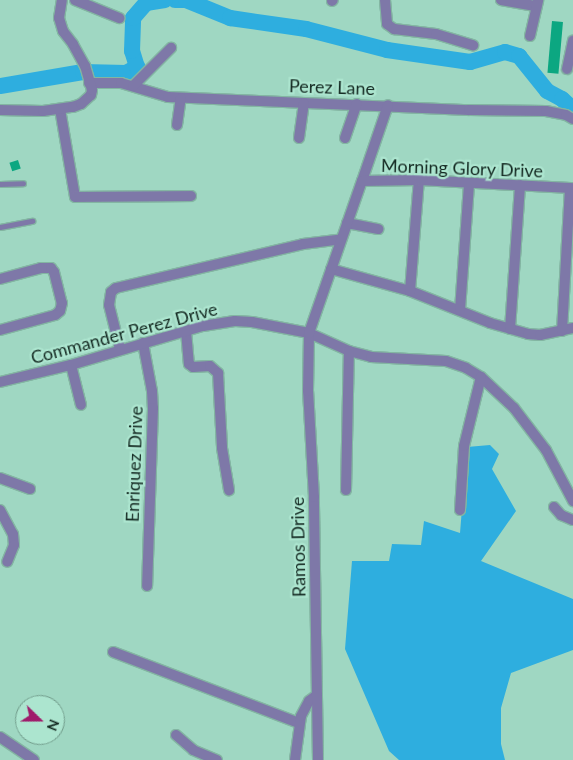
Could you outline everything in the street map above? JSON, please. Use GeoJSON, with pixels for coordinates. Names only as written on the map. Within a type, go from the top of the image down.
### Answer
{"type":"FeatureCollection","features":[{"type":"Feature","properties":{"kind":"street"},"geometry":{"type":"LineString","coordinates":[[0,110],[60,109],[73,107],[87,100],[92,90],[85,66],[64,31],[59,18],[62,0]]}},
{"type":"Feature","properties":{"kind":"street"},"geometry":{"type":"LineString","coordinates":[[75,0],[119,18]]}},
{"type":"Feature","properties":{"kind":"street"},"geometry":{"type":"LineString","coordinates":[[385,0],[387,24],[394,29],[436,34],[473,44]]}},
{"type":"Feature","properties":{"kind":"street"},"geometry":{"type":"LineString","coordinates":[[501,0],[537,3],[530,36]]}},
{"type":"Feature","properties":{"kind":"street"},"geometry":{"type":"LineString","coordinates":[[566,69],[572,52],[573,41]]}},
{"type":"Feature","properties":{"kind":"street"},"geometry":{"type":"LineString","coordinates":[[133,86],[171,48]]}},
{"type":"Feature","properties":{"kind":"street","name":"Perez Lane"},"geometry":{"type":"LineString","coordinates":[[89,81],[121,83],[160,95],[181,98],[388,105],[469,110],[546,111],[566,115],[573,119]]}},
{"type":"Feature","properties":{"kind":"street"},"geometry":{"type":"LineString","coordinates":[[177,125],[181,98]]}},
{"type":"Feature","properties":{"kind":"street"},"geometry":{"type":"LineString","coordinates":[[299,138],[304,103]]}},
{"type":"Feature","properties":{"kind":"street"},"geometry":{"type":"LineString","coordinates":[[345,138],[357,104]]}},
{"type":"Feature","properties":{"kind":"street"},"geometry":{"type":"LineString","coordinates":[[362,181],[388,105]]}},
{"type":"Feature","properties":{"kind":"street"},"geometry":{"type":"LineString","coordinates":[[60,109],[75,198],[192,196]]}},
{"type":"Feature","properties":{"kind":"street"},"geometry":{"type":"LineString","coordinates":[[410,291],[418,180]]}},
{"type":"Feature","properties":{"kind":"street","name":"Morning Glory Drive"},"geometry":{"type":"LineString","coordinates":[[309,333],[362,181],[418,180],[571,188]]}},
{"type":"Feature","properties":{"kind":"street"},"geometry":{"type":"LineString","coordinates":[[460,310],[468,183]]}},
{"type":"Feature","properties":{"kind":"street"},"geometry":{"type":"LineString","coordinates":[[510,329],[520,185]]}},
{"type":"Feature","properties":{"kind":"street"},"geometry":{"type":"LineString","coordinates":[[331,269],[410,291],[510,329],[534,335],[568,329],[571,188]]}},
{"type":"Feature","properties":{"kind":"street"},"geometry":{"type":"LineString","coordinates":[[347,223],[378,228]]}},
{"type":"Feature","properties":{"kind":"street"},"geometry":{"type":"LineString","coordinates":[[120,349],[109,305],[111,292],[116,288],[303,244],[341,239]]}},
{"type":"Feature","properties":{"kind":"street"},"geometry":{"type":"LineString","coordinates":[[0,279],[41,268],[50,268],[54,272],[62,303],[60,311],[55,315],[0,330]]}},
{"type":"Feature","properties":{"kind":"street","name":"Commander Perez Drive"},"geometry":{"type":"LineString","coordinates":[[0,382],[71,365],[186,330],[235,321],[252,322],[309,333],[349,351],[371,357],[446,361],[466,368],[481,377],[514,408],[546,450],[573,501]]}},
{"type":"Feature","properties":{"kind":"street"},"geometry":{"type":"LineString","coordinates":[[186,330],[189,364],[193,367],[210,366],[218,373],[222,448],[229,490]]}},
{"type":"Feature","properties":{"kind":"street","name":"Ramos Drive"},"geometry":{"type":"LineString","coordinates":[[309,333],[308,391],[314,497],[318,760]]}},
{"type":"Feature","properties":{"kind":"street","name":"Enriquez Drive"},"geometry":{"type":"LineString","coordinates":[[143,343],[153,408],[147,586]]}},
{"type":"Feature","properties":{"kind":"street"},"geometry":{"type":"LineString","coordinates":[[346,490],[349,351]]}},
{"type":"Feature","properties":{"kind":"street"},"geometry":{"type":"LineString","coordinates":[[71,365],[81,405]]}},
{"type":"Feature","properties":{"kind":"street"},"geometry":{"type":"LineString","coordinates":[[460,510],[464,446],[481,377]]}},
{"type":"Feature","properties":{"kind":"street"},"geometry":{"type":"LineString","coordinates":[[0,478],[30,488]]}},
{"type":"Feature","properties":{"kind":"street"},"geometry":{"type":"LineString","coordinates":[[554,507],[561,515],[573,520]]}},
{"type":"Feature","properties":{"kind":"street"},"geometry":{"type":"LineString","coordinates":[[0,510],[13,534],[14,545],[7,562]]}},
{"type":"Feature","properties":{"kind":"street"},"geometry":{"type":"LineString","coordinates":[[113,652],[299,723]]}},
{"type":"Feature","properties":{"kind":"street"},"geometry":{"type":"LineString","coordinates":[[295,760],[299,723],[309,701],[317,695]]}},
{"type":"Feature","properties":{"kind":"street"},"geometry":{"type":"LineString","coordinates":[[176,735],[193,750],[217,760]]}},
{"type":"Feature","properties":{"kind":"street"},"geometry":{"type":"LineString","coordinates":[[0,737],[34,760]]}},
{"type":"Feature","properties":{"kind":"lane"},"geometry":{"type":"LineString","coordinates":[[0,184],[23,183]]}},
{"type":"Feature","properties":{"kind":"lane"},"geometry":{"type":"LineString","coordinates":[[0,227],[32,221]]}},
{"type":"Feature","properties":{"kind":"water"},"geometry":{"type":"Polygon","coordinates":[[[490,445],[499,454],[492,469],[516,511],[481,561],[573,599],[573,650],[511,673],[501,708],[501,744],[505,760],[399,760],[389,751],[345,649],[352,561],[389,561],[392,544],[421,545],[424,521],[460,533],[467,447],[490,445]]]}},
{"type":"Feature","properties":{"kind":"building"},"geometry":{"type":"Polygon","coordinates":[[[552,21],[563,22],[558,74],[547,73],[552,21]]]}},
{"type":"Feature","properties":{"kind":"building"},"geometry":{"type":"Polygon","coordinates":[[[18,160],[21,169],[12,171],[9,163],[18,160]]]}},
{"type":"Feature","properties":{"kind":"waterway"},"geometry":{"type":"LineString","coordinates":[[0,86],[83,72],[126,73],[137,67],[132,51],[133,18],[146,3],[165,0]]}},
{"type":"Feature","properties":{"kind":"waterway"},"geometry":{"type":"LineString","coordinates":[[175,0],[186,0],[230,18],[306,29],[387,50],[470,62],[505,52],[519,56],[547,91],[562,99],[573,109]]}}]}
